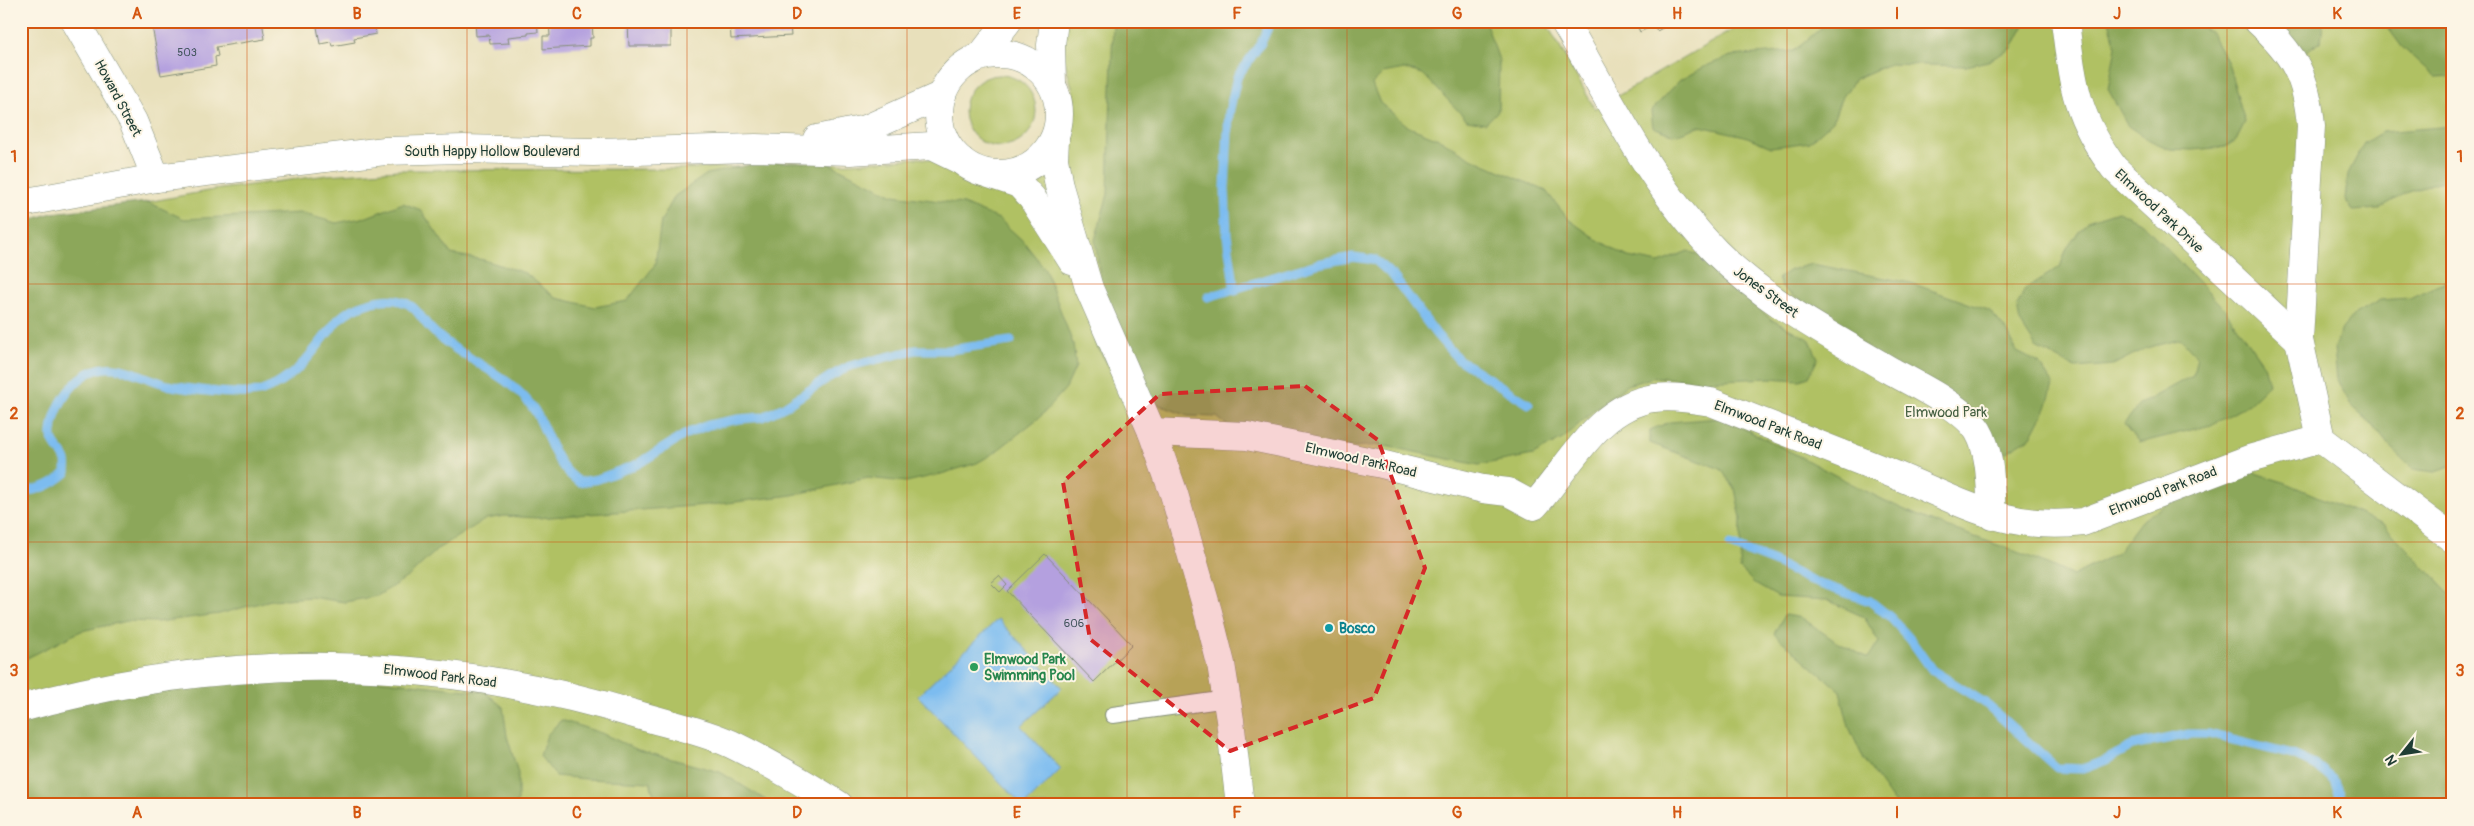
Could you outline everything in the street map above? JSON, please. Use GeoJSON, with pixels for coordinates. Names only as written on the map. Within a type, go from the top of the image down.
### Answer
{"type":"FeatureCollection","features":[{"type":"Feature","properties":{"kind":"street","name":"Howard Street"},"geometry":{"type":"LineString","coordinates":[[75,21],[133,121],[156,178]]}},
{"type":"Feature","properties":{"kind":"street"},"geometry":{"type":"LineString","coordinates":[[981,56],[1008,21]]}},
{"type":"Feature","properties":{"kind":"street"},"geometry":{"type":"LineString","coordinates":[[1054,21],[1051,45],[1052,83],[1059,102],[1060,121],[1055,140],[1054,159],[1059,186],[1089,288],[1152,432],[1174,494],[1221,664],[1240,805]]}},
{"type":"Feature","properties":{"kind":"street","name":"Jones Street"},"geometry":{"type":"LineString","coordinates":[[1564,21],[1631,139],[1671,199],[1730,266],[1762,292],[1810,323],[1946,403],[1977,430],[1985,448],[1988,465],[1992,516]]}},
{"type":"Feature","properties":{"kind":"street","name":"Elmwood Park Drive"},"geometry":{"type":"LineString","coordinates":[[2065,21],[2072,82],[2080,112],[2096,144],[2114,168],[2299,340]]}},
{"type":"Feature","properties":{"kind":"street"},"geometry":{"type":"LineString","coordinates":[[2258,21],[2281,43],[2293,60],[2302,78],[2309,106],[2311,126],[2299,340],[2321,439],[2453,539]]}},
{"type":"Feature","properties":{"kind":"street"},"geometry":{"type":"LineString","coordinates":[[1052,83],[1039,68],[1021,57],[1001,53],[981,56],[964,64],[950,78],[942,95],[939,113],[941,131],[949,148],[974,167],[1019,184],[1032,198],[1089,288]]}},
{"type":"Feature","properties":{"kind":"street"},"geometry":{"type":"LineString","coordinates":[[756,148],[866,129],[942,95]]}},
{"type":"Feature","properties":{"kind":"street"},"geometry":{"type":"LineString","coordinates":[[974,167],[1006,174],[1026,169],[1043,157],[1055,140]]}},
{"type":"Feature","properties":{"kind":"street","name":"South Happy Hollow Boulevard"},"geometry":{"type":"LineString","coordinates":[[21,203],[156,178],[384,151],[464,149],[593,152],[756,148],[850,151],[931,146],[974,167]]}},
{"type":"Feature","properties":{"kind":"street","name":"Elmwood Park Road"},"geometry":{"type":"LineString","coordinates":[[1152,432],[1247,436],[1303,446],[1483,488],[1508,492],[1534,506],[1589,438],[1617,412],[1652,399],[1678,397],[1711,402],[1910,481],[1992,516],[2027,524],[2057,525],[2083,522],[2249,459],[2321,439]]}},
{"type":"Feature","properties":{"kind":"street","name":"Elmwood Park Road"},"geometry":{"type":"LineString","coordinates":[[21,708],[100,690],[170,678],[274,666],[335,665],[472,677],[590,701],[729,743],[791,776],[839,805]]}},
{"type":"Feature","properties":{"kind":"lane"},"geometry":{"type":"LineString","coordinates":[[1113,715],[1227,699]]}},
{"type":"Feature","properties":{"kind":"highlighted area"},"geometry":{"type":"Polygon","coordinates":[[[1305,386],[1378,440],[1425,568],[1374,698],[1230,751],[1090,639],[1063,482],[1160,394],[1305,386]]]}},
{"type":"Feature","properties":{"kind":"green space","name":"Elmwood Park"},"geometry":{"type":"Polygon","coordinates":[[[1063,21],[1545,21],[1595,109],[1748,21],[2453,21],[2453,805],[21,805],[21,225],[213,190],[328,175],[398,170],[670,169],[852,163],[919,158],[935,160],[1004,192],[1066,165],[1065,142],[1072,126],[1075,106],[1073,91],[1062,52],[1063,21]]]}},
{"type":"Feature","properties":{"kind":"green space"},"geometry":{"type":"Polygon","coordinates":[[[1113,21],[1485,21],[1499,60],[1498,111],[1486,123],[1467,120],[1423,74],[1404,69],[1383,73],[1372,84],[1380,103],[1409,127],[1441,140],[1473,159],[1546,191],[1568,219],[1596,239],[1628,257],[1659,263],[1688,251],[1709,259],[1726,280],[1772,320],[1809,339],[1818,358],[1809,377],[1799,380],[1770,378],[1698,381],[1655,377],[1627,385],[1595,409],[1564,438],[1533,455],[1479,465],[1380,445],[1326,449],[1241,437],[1217,417],[1188,416],[1123,391],[1095,343],[1091,311],[1100,277],[1095,240],[1108,194],[1113,21]]]}},
{"type":"Feature","properties":{"kind":"green space"},"geometry":{"type":"Polygon","coordinates":[[[1829,21],[2026,21],[2012,48],[1988,61],[1966,66],[1889,64],[1855,79],[1840,101],[1833,121],[1810,142],[1771,147],[1745,136],[1700,126],[1675,135],[1653,127],[1651,111],[1680,80],[1706,66],[1731,56],[1794,51],[1829,21]]]}},
{"type":"Feature","properties":{"kind":"green space"},"geometry":{"type":"Polygon","coordinates":[[[2109,21],[2184,21],[2210,31],[2228,63],[2245,122],[2236,140],[2225,147],[2192,150],[2170,149],[2149,140],[2128,126],[2108,89],[2116,47],[2109,21]]]}},
{"type":"Feature","properties":{"kind":"green space"},"geometry":{"type":"Polygon","coordinates":[[[2274,21],[2323,21],[2321,42],[2305,53],[2277,29],[2274,21]]]}},
{"type":"Feature","properties":{"kind":"green space"},"geometry":{"type":"Polygon","coordinates":[[[2383,21],[2453,21],[2453,77],[2436,78],[2402,47],[2383,21]]]}},
{"type":"Feature","properties":{"kind":"green space"},"geometry":{"type":"Polygon","coordinates":[[[1000,75],[1020,81],[1030,91],[1036,111],[1030,131],[1020,141],[1000,147],[980,141],[970,131],[964,111],[970,91],[980,81],[1000,75]]]}},
{"type":"Feature","properties":{"kind":"green space"},"geometry":{"type":"Polygon","coordinates":[[[2453,126],[2453,181],[2438,182],[2406,193],[2378,209],[2353,211],[2345,199],[2348,174],[2364,143],[2382,132],[2453,126]]]}},
{"type":"Feature","properties":{"kind":"green space"},"geometry":{"type":"Polygon","coordinates":[[[762,162],[826,162],[893,195],[963,204],[999,219],[1023,241],[1045,269],[1073,344],[1076,366],[1066,388],[1041,416],[994,453],[977,463],[941,474],[906,482],[868,478],[792,495],[719,504],[537,518],[505,516],[486,519],[439,548],[409,576],[377,596],[345,602],[310,597],[271,600],[219,614],[157,622],[127,621],[81,631],[21,661],[21,223],[52,213],[148,202],[184,219],[301,213],[336,223],[367,217],[403,203],[421,210],[451,254],[484,260],[525,273],[556,298],[595,307],[627,301],[655,265],[661,221],[675,196],[707,174],[762,162]]]}},
{"type":"Feature","properties":{"kind":"green space"},"geometry":{"type":"Polygon","coordinates":[[[2118,211],[2142,223],[2225,310],[2264,365],[2269,384],[2246,406],[2211,425],[2139,443],[2124,424],[2139,405],[2193,375],[2197,356],[2181,339],[2146,348],[2113,365],[2075,368],[2036,347],[2020,322],[2017,306],[2025,289],[2060,267],[2067,248],[2087,221],[2118,211]]]}},
{"type":"Feature","properties":{"kind":"green space"},"geometry":{"type":"Polygon","coordinates":[[[1812,264],[1911,283],[1990,311],[2007,331],[2017,352],[2039,363],[2053,385],[2046,408],[2031,437],[2000,456],[1865,346],[1781,287],[1778,278],[1790,270],[1812,264]]]}},
{"type":"Feature","properties":{"kind":"green space"},"geometry":{"type":"Polygon","coordinates":[[[2453,268],[2453,466],[2435,472],[2413,469],[2390,447],[2372,424],[2351,405],[2337,380],[2334,347],[2342,329],[2354,315],[2380,300],[2410,298],[2444,283],[2453,268]]]}},
{"type":"Feature","properties":{"kind":"green space"},"geometry":{"type":"Polygon","coordinates":[[[1720,418],[1907,511],[2053,566],[2073,576],[2117,553],[2141,521],[2181,495],[2252,472],[2283,482],[2383,524],[2453,597],[2453,805],[1896,805],[1864,760],[1849,727],[1840,691],[1774,634],[1784,615],[1802,618],[1835,641],[1868,658],[1879,642],[1864,617],[1827,600],[1778,597],[1755,584],[1740,569],[1741,518],[1735,489],[1721,469],[1650,443],[1650,430],[1670,422],[1720,418]]]}},
{"type":"Feature","properties":{"kind":"green space"},"geometry":{"type":"Polygon","coordinates":[[[219,663],[485,692],[503,707],[507,736],[518,773],[518,801],[514,805],[21,805],[21,701],[219,663]]]}},
{"type":"Feature","properties":{"kind":"green space"},"geometry":{"type":"Polygon","coordinates":[[[561,720],[601,733],[638,750],[720,772],[769,802],[767,805],[657,805],[650,782],[556,776],[540,756],[547,735],[561,720]]]}},
{"type":"Feature","properties":{"kind":"water"},"geometry":{"type":"Polygon","coordinates":[[[998,619],[1062,688],[1021,726],[1061,769],[1025,805],[1022,805],[918,696],[998,619]]]}},
{"type":"Feature","properties":{"kind":"building"},"geometry":{"type":"Polygon","coordinates":[[[151,21],[262,21],[265,39],[216,47],[218,56],[215,57],[216,66],[161,75],[151,21]]]}},
{"type":"Feature","properties":{"kind":"building"},"geometry":{"type":"Polygon","coordinates":[[[316,21],[374,21],[376,34],[354,38],[355,42],[332,46],[331,42],[320,44],[316,21]]]}},
{"type":"Feature","properties":{"kind":"building"},"geometry":{"type":"Polygon","coordinates":[[[475,21],[537,21],[538,32],[508,37],[509,43],[490,44],[489,35],[476,36],[475,21]]]}},
{"type":"Feature","properties":{"kind":"building"},"geometry":{"type":"Polygon","coordinates":[[[549,21],[592,21],[593,38],[590,38],[590,46],[543,49],[543,36],[550,36],[549,21]]]}},
{"type":"Feature","properties":{"kind":"building"},"geometry":{"type":"Polygon","coordinates":[[[628,21],[671,21],[671,46],[629,46],[628,21]]]}},
{"type":"Feature","properties":{"kind":"building"},"geometry":{"type":"Polygon","coordinates":[[[730,21],[801,21],[801,25],[790,25],[791,36],[731,39],[730,21]]]}},
{"type":"Feature","properties":{"kind":"building"},"geometry":{"type":"Polygon","coordinates":[[[1635,21],[1675,21],[1657,31],[1654,25],[1640,32],[1635,21]]]}},
{"type":"Feature","properties":{"kind":"building"},"geometry":{"type":"Polygon","coordinates":[[[1045,554],[1132,645],[1094,682],[1007,591],[1045,554]]]}},
{"type":"Feature","properties":{"kind":"building"},"geometry":{"type":"Polygon","coordinates":[[[999,576],[1007,585],[1000,592],[991,583],[999,576]]]}},
{"type":"Feature","properties":{"kind":"waterway"},"geometry":{"type":"LineString","coordinates":[[1235,291],[1227,235],[1225,188],[1229,113],[1237,77],[1261,43],[1271,21]]}},
{"type":"Feature","properties":{"kind":"waterway"},"geometry":{"type":"LineString","coordinates":[[1208,297],[1317,264],[1353,257],[1375,260],[1393,276],[1436,334],[1458,359],[1529,404]]}},
{"type":"Feature","properties":{"kind":"waterway"},"geometry":{"type":"LineString","coordinates":[[21,492],[45,486],[56,481],[66,473],[66,461],[52,437],[54,421],[58,409],[71,388],[90,373],[114,368],[168,385],[230,393],[262,391],[282,381],[298,368],[340,318],[360,306],[377,301],[393,300],[410,305],[442,339],[512,386],[535,411],[558,460],[571,476],[580,482],[598,479],[638,464],[686,434],[708,425],[763,417],[784,407],[831,376],[850,366],[915,350],[949,350],[1011,341]]}},
{"type":"Feature","properties":{"kind":"waterway"},"geometry":{"type":"LineString","coordinates":[[1730,545],[1774,562],[1811,581],[1870,601],[1890,617],[1910,639],[1932,670],[1985,703],[2057,768],[2083,769],[2106,760],[2132,746],[2189,734],[2209,734],[2293,755],[2317,766],[2333,779],[2340,796],[2340,805]]}},
{"type":"Feature","properties":{"kind":"place","name":"Bosco"},"geometry":{"type":"Point","coordinates":[1329,628]}},
{"type":"Feature","properties":{"kind":"place","name":"Elmwood Park Swimming Pool"},"geometry":{"type":"Point","coordinates":[974,667]}}]}
